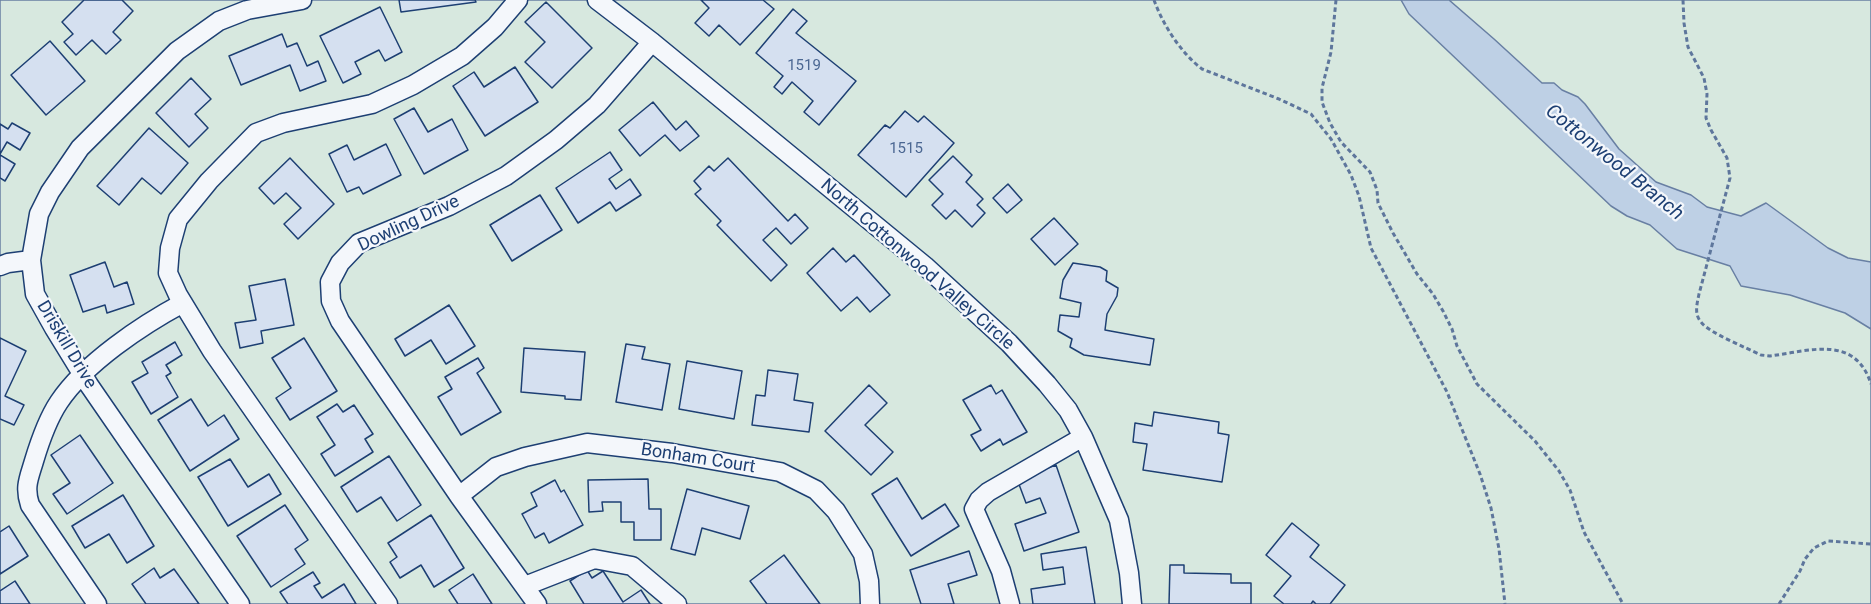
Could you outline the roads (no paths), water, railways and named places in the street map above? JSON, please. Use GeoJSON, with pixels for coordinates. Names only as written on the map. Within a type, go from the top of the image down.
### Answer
{"type":"FeatureCollection","features":[{"type":"Feature","properties":{"kind":"street","name":"Driskill Drive"},"geometry":{"type":"LineString","coordinates":[[240,604],[83,376],[35,294],[31,260],[39,214],[80,148],[177,51],[219,21],[247,10],[302,0]]}},
{"type":"Feature","properties":{"kind":"street"},"geometry":{"type":"LineString","coordinates":[[388,604],[212,351],[168,273],[170,248],[178,219],[209,181],[256,133],[283,123],[372,104],[413,86],[462,56],[495,27],[518,0]]}},
{"type":"Feature","properties":{"kind":"street","name":"North Cottonwood Valley Circle"},"geometry":{"type":"LineString","coordinates":[[597,0],[652,42],[925,266],[1009,343],[1047,384],[1068,410],[1083,437],[1119,520],[1130,573],[1132,604]]}},
{"type":"Feature","properties":{"kind":"street","name":"Dowling Drive"},"geometry":{"type":"LineString","coordinates":[[537,604],[459,496],[340,321],[331,301],[330,282],[340,263],[359,243],[449,206],[506,176],[556,140],[597,105],[652,42]]}},
{"type":"Feature","properties":{"kind":"street"},"geometry":{"type":"LineString","coordinates":[[0,267],[8,263],[31,260]]}},
{"type":"Feature","properties":{"kind":"street"},"geometry":{"type":"LineString","coordinates":[[97,604],[30,505],[26,492],[42,436],[58,404],[71,387],[97,362],[150,321],[183,303]]}},
{"type":"Feature","properties":{"kind":"street"},"geometry":{"type":"LineString","coordinates":[[1010,604],[1001,571],[974,509],[979,500],[988,492],[1083,437]]}},
{"type":"Feature","properties":{"kind":"street","name":"Bonham Court"},"geometry":{"type":"LineString","coordinates":[[459,496],[496,467],[525,457],[587,443],[672,453],[780,472],[816,490],[836,511],[863,554],[869,581],[870,604]]}},
{"type":"Feature","properties":{"kind":"street"},"geometry":{"type":"LineString","coordinates":[[525,586],[594,559],[632,566],[677,604]]}},
{"type":"Feature","properties":{"kind":"water","name":"Cottonwood Branch"},"geometry":{"type":"Polygon","coordinates":[[[1401,0],[1449,0],[1542,83],[1554,83],[1562,90],[1578,97],[1619,149],[1656,182],[1691,195],[1707,207],[1741,216],[1766,203],[1828,248],[1848,258],[1871,262],[1871,329],[1845,313],[1790,295],[1741,286],[1730,266],[1677,249],[1650,225],[1627,216],[1611,206],[1409,14],[1401,0]]]}}]}
